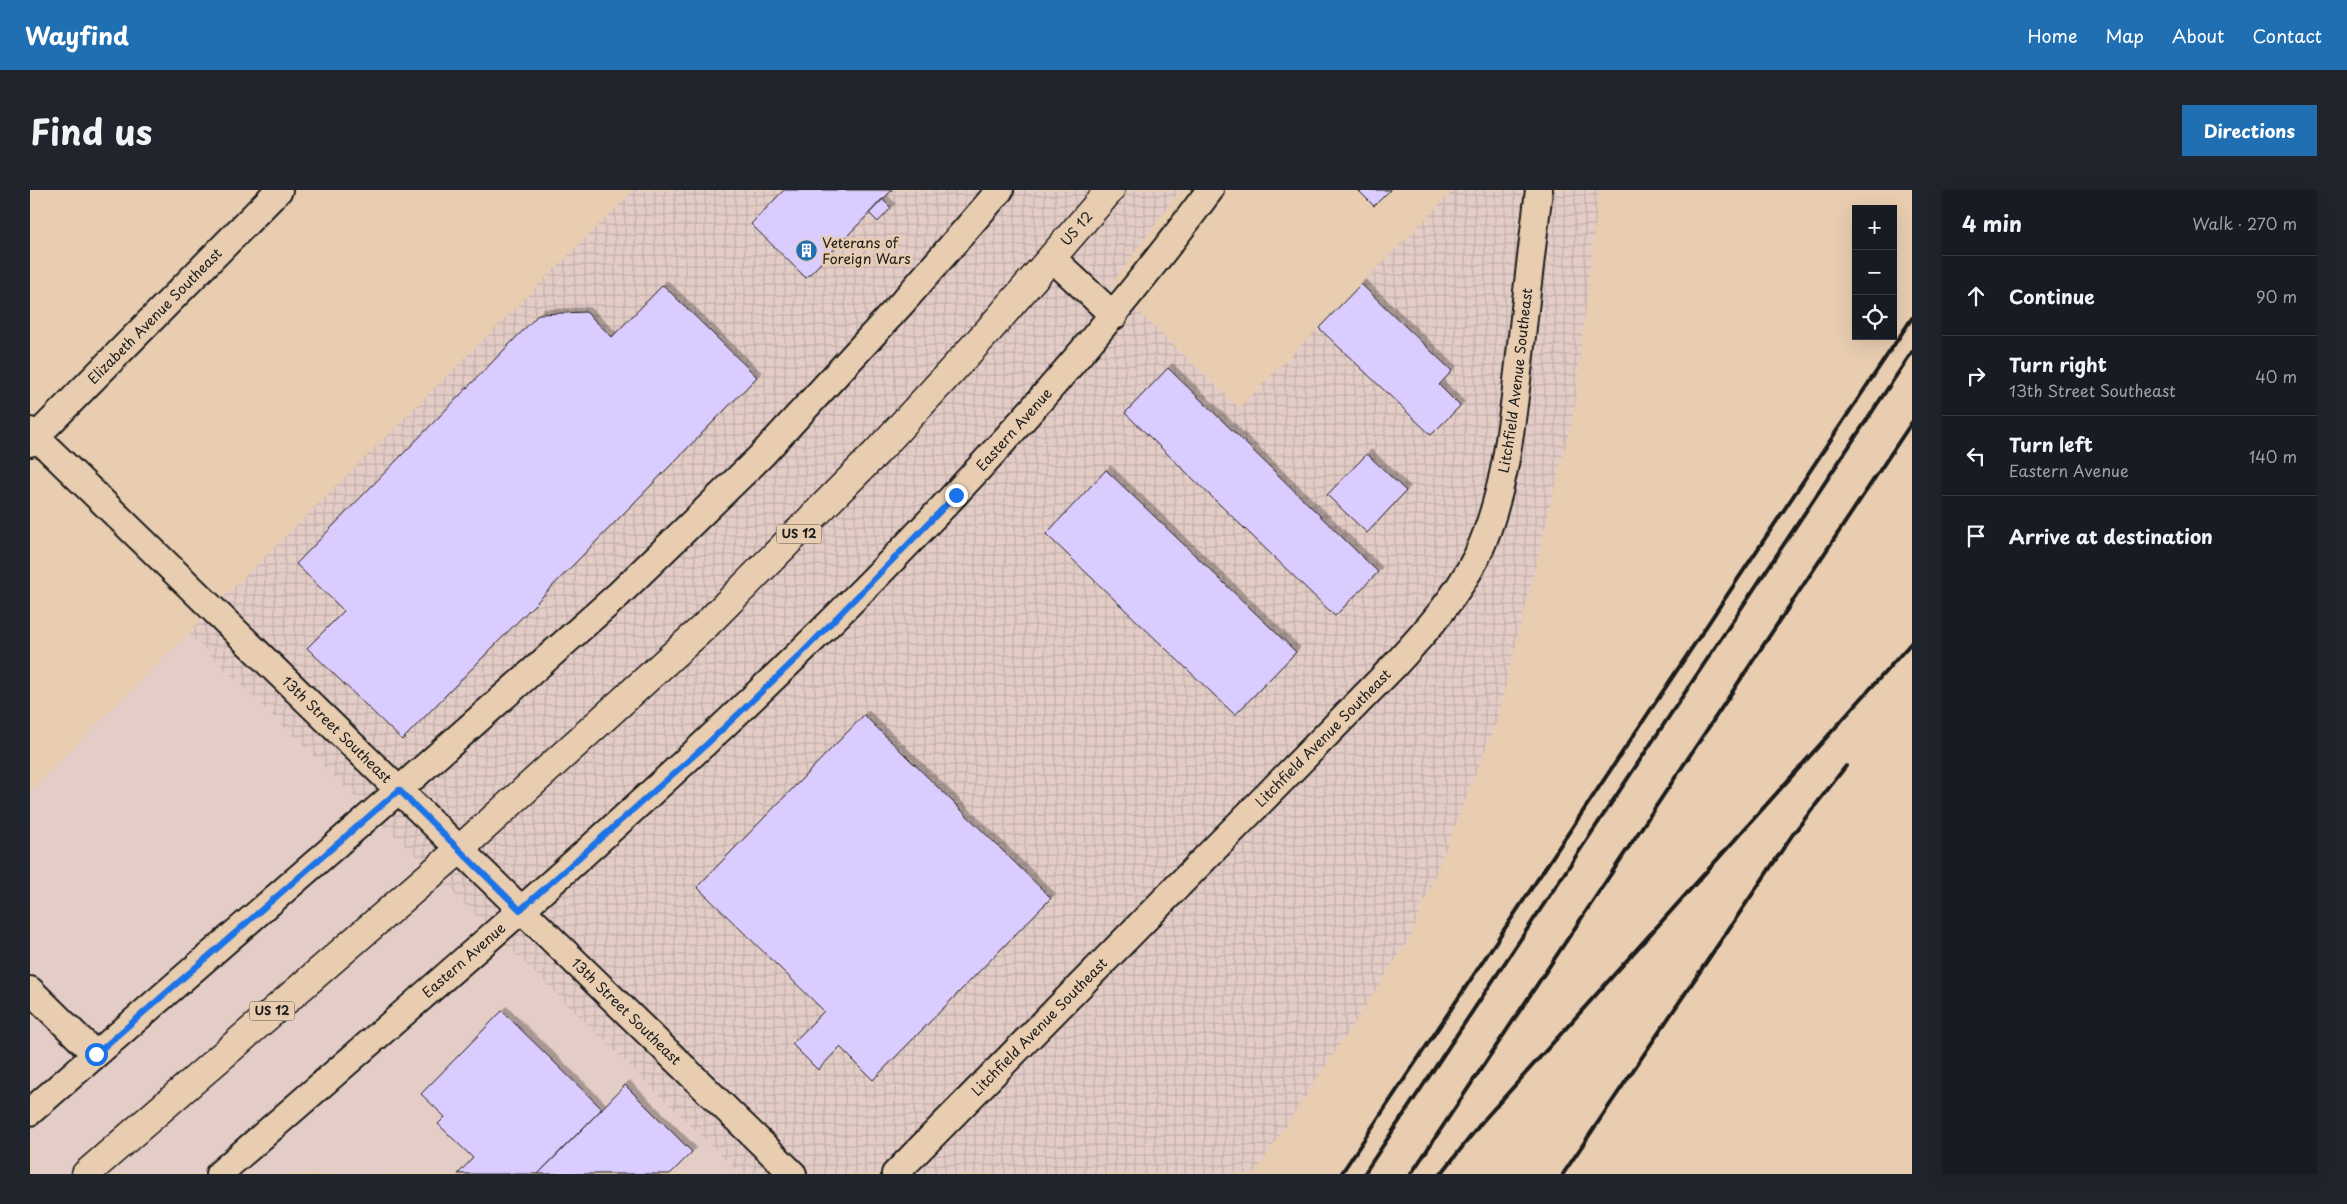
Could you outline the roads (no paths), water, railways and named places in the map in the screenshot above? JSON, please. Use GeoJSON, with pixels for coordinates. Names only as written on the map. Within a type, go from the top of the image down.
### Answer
{"type":"FeatureCollection","features":[{"type":"Feature","properties":{"kind":"highway","name":"US 12"},"geometry":{"type":"LineString","coordinates":[[86,1174],[459,850],[752,581],[877,452],[1052,258],[1110,190]]}},
{"type":"Feature","properties":{"kind":"street","name":"Elizabeth Avenue Southeast"},"geometry":{"type":"LineString","coordinates":[[32,437],[279,190]]}},
{"type":"Feature","properties":{"kind":"street"},"geometry":{"type":"LineString","coordinates":[[30,1112],[399,790],[618,595],[747,469],[902,303],[1000,190]]}},
{"type":"Feature","properties":{"kind":"street","name":"Eastern Avenue"},"geometry":{"type":"LineString","coordinates":[[219,1174],[707,744],[800,655],[956,495],[1114,316],[1210,190]]}},
{"type":"Feature","properties":{"kind":"street","name":"Litchfield Avenue Southeast"},"geometry":{"type":"LineString","coordinates":[[894,1174],[1388,672],[1449,603],[1477,556],[1491,521],[1502,484],[1512,423],[1539,190]]}},
{"type":"Feature","properties":{"kind":"street"},"geometry":{"type":"LineString","coordinates":[[1052,258],[1114,316]]}},
{"type":"Feature","properties":{"kind":"street","name":"13th Street Southeast"},"geometry":{"type":"LineString","coordinates":[[32,437],[399,790],[793,1174]]}},
{"type":"Feature","properties":{"kind":"street"},"geometry":{"type":"LineString","coordinates":[[30,990],[96,1054]]}},
{"type":"Feature","properties":{"kind":"railway"},"geometry":{"type":"LineString","coordinates":[[1341,1174],[1912,318]]}},
{"type":"Feature","properties":{"kind":"railway"},"geometry":{"type":"LineString","coordinates":[[1364,1174],[1912,352]]}},
{"type":"Feature","properties":{"kind":"railway"},"geometry":{"type":"LineString","coordinates":[[1411,1174],[1912,422]]}},
{"type":"Feature","properties":{"kind":"railway"},"geometry":{"type":"LineString","coordinates":[[1441,1174],[1482,1122],[1912,642]]}},
{"type":"Feature","properties":{"kind":"railway"},"geometry":{"type":"LineString","coordinates":[[1563,1174],[1793,834],[1846,766]]}},
{"type":"Feature","properties":{"kind":"place","name":"Veterans of Foreign Wars"},"geometry":{"type":"Point","coordinates":[806,251]}}]}
